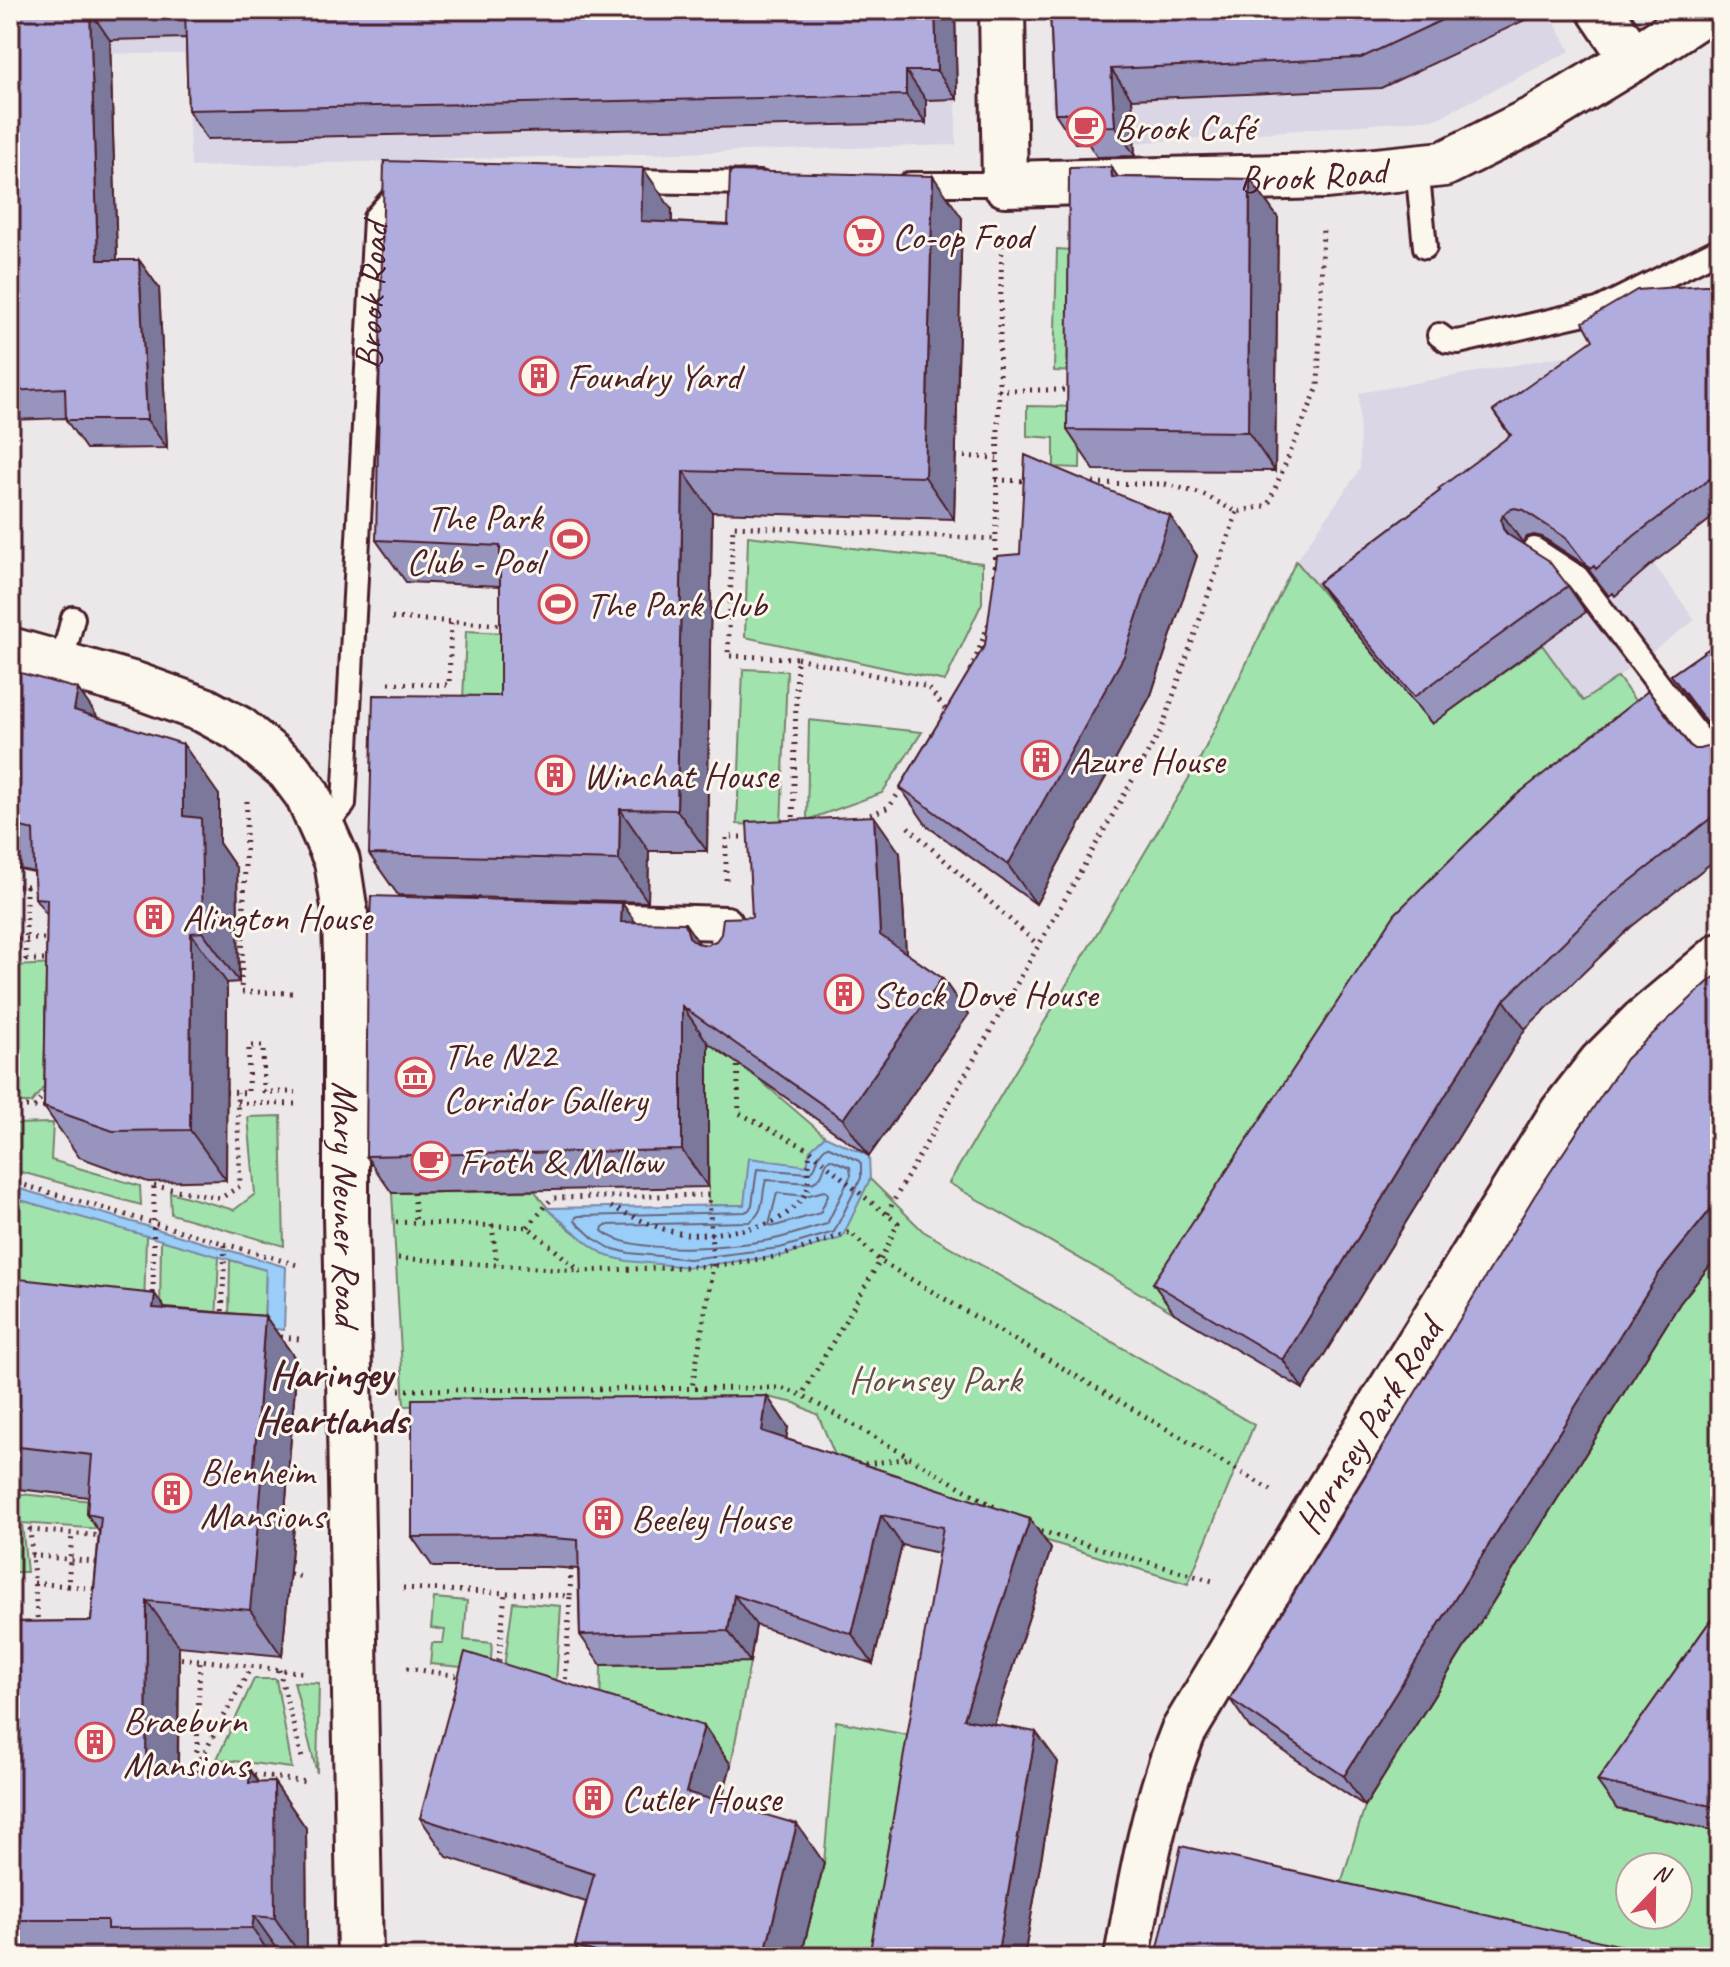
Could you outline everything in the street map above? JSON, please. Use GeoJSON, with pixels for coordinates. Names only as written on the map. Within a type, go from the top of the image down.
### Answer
{"type":"FeatureCollection","features":[{"type":"Feature","properties":{"kind":"street"},"geometry":{"type":"LineString","coordinates":[[1002,10],[1005,184]]}},
{"type":"Feature","properties":{"kind":"street"},"geometry":{"type":"LineString","coordinates":[[1600,10],[1633,59]]}},
{"type":"Feature","properties":{"kind":"street","name":"Brook Road"},"geometry":{"type":"LineString","coordinates":[[1005,184],[1326,176],[1444,164],[1536,118],[1707,10]]}},
{"type":"Feature","properties":{"kind":"street","name":"Mary Neuner Road"},"geometry":{"type":"LineString","coordinates":[[10,650],[135,685],[204,710],[239,729],[289,770],[307,794],[361,914],[346,1216],[360,1957]]}},
{"type":"Feature","properties":{"kind":"street"},"geometry":{"type":"LineString","coordinates":[[555,918],[726,923],[730,963]]}},
{"type":"Feature","properties":{"kind":"street","name":"Hornsey Park Road"},"geometry":{"type":"LineString","coordinates":[[1127,1957],[1145,1858],[1170,1765],[1183,1732],[1313,1515],[1562,1113],[1611,1052],[1720,956]]}},
{"type":"Feature","properties":{"kind":"lane"},"geometry":{"type":"LineString","coordinates":[[1417,167],[1425,247]]}},
{"type":"Feature","properties":{"kind":"lane","name":"Brook Road"},"geometry":{"type":"LineString","coordinates":[[307,794],[327,814],[337,812],[344,804],[375,218],[410,179],[426,180]]}},
{"type":"Feature","properties":{"kind":"lane"},"geometry":{"type":"LineString","coordinates":[[599,181],[776,183]]}},
{"type":"Feature","properties":{"kind":"lane","name":"Brook Road"},"geometry":{"type":"LineString","coordinates":[[896,184],[1005,184]]}},
{"type":"Feature","properties":{"kind":"lane"},"geometry":{"type":"LineString","coordinates":[[1439,335],[1447,341],[1458,342],[1598,310],[1720,249]]}},
{"type":"Feature","properties":{"kind":"lane"},"geometry":{"type":"LineString","coordinates":[[1534,549],[1577,577],[1720,765]]}},
{"type":"Feature","properties":{"kind":"lane"},"geometry":{"type":"LineString","coordinates":[[61,665],[73,618]]}},
{"type":"Feature","properties":{"kind":"path"},"geometry":{"type":"LineString","coordinates":[[1075,483],[1165,484],[1202,494],[1237,512],[1268,505],[1318,387],[1323,216]]}},
{"type":"Feature","properties":{"kind":"path"},"geometry":{"type":"LineString","coordinates":[[995,579],[1002,232]]}},
{"type":"Feature","properties":{"kind":"path"},"geometry":{"type":"LineString","coordinates":[[998,390],[1081,391]]}},
{"type":"Feature","properties":{"kind":"path"},"geometry":{"type":"LineString","coordinates":[[956,456],[997,458]]}},
{"type":"Feature","properties":{"kind":"path"},"geometry":{"type":"LineString","coordinates":[[996,480],[1028,481]]}},
{"type":"Feature","properties":{"kind":"path"},"geometry":{"type":"LineString","coordinates":[[888,1214],[1162,728],[1237,512]]}},
{"type":"Feature","properties":{"kind":"path"},"geometry":{"type":"LineString","coordinates":[[958,705],[952,719],[928,687],[797,658],[728,656],[733,526],[995,539]]}},
{"type":"Feature","properties":{"kind":"path"},"geometry":{"type":"LineString","coordinates":[[968,677],[995,607]]}},
{"type":"Feature","properties":{"kind":"path"},"geometry":{"type":"LineString","coordinates":[[391,618],[514,625]]}},
{"type":"Feature","properties":{"kind":"path"},"geometry":{"type":"LineString","coordinates":[[388,683],[449,685],[451,621]]}},
{"type":"Feature","properties":{"kind":"path"},"geometry":{"type":"LineString","coordinates":[[792,838],[797,658]]}},
{"type":"Feature","properties":{"kind":"path"},"geometry":{"type":"LineString","coordinates":[[851,823],[889,807],[905,783]]}},
{"type":"Feature","properties":{"kind":"path"},"geometry":{"type":"LineString","coordinates":[[247,792],[241,992],[297,993]]}},
{"type":"Feature","properties":{"kind":"path"},"geometry":{"type":"LineString","coordinates":[[908,827],[1038,945]]}},
{"type":"Feature","properties":{"kind":"path"},"geometry":{"type":"LineString","coordinates":[[726,837],[766,838]]}},
{"type":"Feature","properties":{"kind":"path"},"geometry":{"type":"LineString","coordinates":[[10,886],[49,886]]}},
{"type":"Feature","properties":{"kind":"path"},"geometry":{"type":"LineString","coordinates":[[26,886],[26,960]]}},
{"type":"Feature","properties":{"kind":"path"},"geometry":{"type":"LineString","coordinates":[[10,939],[62,939]]}},
{"type":"Feature","properties":{"kind":"path"},"geometry":{"type":"LineString","coordinates":[[11,961],[62,960]]}},
{"type":"Feature","properties":{"kind":"path"},"geometry":{"type":"LineString","coordinates":[[226,1092],[248,1093],[249,1046],[263,1046],[264,1092],[297,1093]]}},
{"type":"Feature","properties":{"kind":"path"},"geometry":{"type":"LineString","coordinates":[[736,1051],[739,1113],[810,1150],[898,1223],[880,1261],[802,1395]]}},
{"type":"Feature","properties":{"kind":"path"},"geometry":{"type":"LineString","coordinates":[[34,1107],[49,1087]]}},
{"type":"Feature","properties":{"kind":"path"},"geometry":{"type":"LineString","coordinates":[[153,1306],[154,1184],[221,1198],[240,1186],[237,1092]]}},
{"type":"Feature","properties":{"kind":"path"},"geometry":{"type":"LineString","coordinates":[[237,1103],[298,1104]]}},
{"type":"Feature","properties":{"kind":"path"},"geometry":{"type":"LineString","coordinates":[[10,1107],[49,1107]]}},
{"type":"Feature","properties":{"kind":"path"},"geometry":{"type":"LineString","coordinates":[[611,1207],[686,1235],[711,1234],[773,1222],[797,1204],[808,1191],[810,1150]]}},
{"type":"Feature","properties":{"kind":"path"},"geometry":{"type":"LineString","coordinates":[[10,1181],[347,1280]]}},
{"type":"Feature","properties":{"kind":"path"},"geometry":{"type":"LineString","coordinates":[[414,1193],[416,1223]]}},
{"type":"Feature","properties":{"kind":"path"},"geometry":{"type":"LineString","coordinates":[[528,1227],[552,1198],[709,1195],[713,1266],[692,1388]]}},
{"type":"Feature","properties":{"kind":"path"},"geometry":{"type":"LineString","coordinates":[[346,1216],[394,1222],[528,1227],[580,1271]]}},
{"type":"Feature","properties":{"kind":"path"},"geometry":{"type":"LineString","coordinates":[[492,1225],[497,1265]]}},
{"type":"Feature","properties":{"kind":"path"},"geometry":{"type":"LineString","coordinates":[[397,1257],[580,1271],[713,1266],[781,1256],[850,1232],[880,1261],[1313,1515]]}},
{"type":"Feature","properties":{"kind":"path"},"geometry":{"type":"LineString","coordinates":[[222,1330],[225,1244]]}},
{"type":"Feature","properties":{"kind":"path"},"geometry":{"type":"LineString","coordinates":[[265,1335],[349,1345]]}},
{"type":"Feature","properties":{"kind":"path"},"geometry":{"type":"LineString","coordinates":[[350,1389],[781,1388],[802,1395],[1004,1512]]}},
{"type":"Feature","properties":{"kind":"path"},"geometry":{"type":"LineString","coordinates":[[854,1465],[911,1458]]}},
{"type":"Feature","properties":{"kind":"path"},"geometry":{"type":"LineString","coordinates":[[38,1631],[30,1530],[106,1536],[108,1524]]}},
{"type":"Feature","properties":{"kind":"path"},"geometry":{"type":"LineString","coordinates":[[1030,1527],[1265,1595]]}},
{"type":"Feature","properties":{"kind":"path"},"geometry":{"type":"LineString","coordinates":[[68,1586],[72,1534]]}},
{"type":"Feature","properties":{"kind":"path"},"geometry":{"type":"LineString","coordinates":[[103,1576],[105,1550]]}},
{"type":"Feature","properties":{"kind":"path"},"geometry":{"type":"LineString","coordinates":[[31,1555],[104,1563]]}},
{"type":"Feature","properties":{"kind":"path"},"geometry":{"type":"LineString","coordinates":[[564,1692],[571,1568]]}},
{"type":"Feature","properties":{"kind":"path"},"geometry":{"type":"LineString","coordinates":[[34,1583],[102,1589],[101,1599]]}},
{"type":"Feature","properties":{"kind":"path"},"geometry":{"type":"LineString","coordinates":[[353,1586],[570,1596]]}},
{"type":"Feature","properties":{"kind":"path"},"geometry":{"type":"LineString","coordinates":[[496,1682],[505,1593]]}},
{"type":"Feature","properties":{"kind":"path"},"geometry":{"type":"LineString","coordinates":[[171,1658],[279,1670],[354,1670],[466,1677]]}},
{"type":"Feature","properties":{"kind":"path"},"geometry":{"type":"LineString","coordinates":[[196,1780],[200,1660]]}},
{"type":"Feature","properties":{"kind":"path"},"geometry":{"type":"LineString","coordinates":[[196,1768],[251,1667]]}},
{"type":"Feature","properties":{"kind":"path"},"geometry":{"type":"LineString","coordinates":[[279,1670],[308,1782]]}},
{"type":"Feature","properties":{"kind":"path"},"geometry":{"type":"LineString","coordinates":[[196,1768],[228,1772]]}},
{"type":"Feature","properties":{"kind":"path"},"geometry":{"type":"LineString","coordinates":[[241,1773],[357,1788]]}},
{"type":"Feature","properties":{"kind":"shaded area"},"geometry":{"type":"Polygon","coordinates":[[[10,10],[957,10],[956,145],[191,167],[185,54],[10,53],[10,10]]]}},
{"type":"Feature","properties":{"kind":"shaded area"},"geometry":{"type":"Polygon","coordinates":[[[1049,10],[1548,10],[1570,51],[1436,119],[1135,143],[1131,99],[1051,108],[1049,10]]]}},
{"type":"Feature","properties":{"kind":"shaded area"},"geometry":{"type":"Polygon","coordinates":[[[1720,312],[1720,512],[1653,563],[1695,620],[1584,702],[1542,645],[1432,724],[1296,561],[1360,469],[1359,393],[1602,349],[1720,312]]]}},
{"type":"Feature","properties":{"kind":"green space"},"geometry":{"type":"Polygon","coordinates":[[[1057,249],[1085,251],[1082,372],[1054,371],[1057,249]]]}},
{"type":"Feature","properties":{"kind":"green space"},"geometry":{"type":"Polygon","coordinates":[[[1027,406],[1081,407],[1080,468],[1054,467],[1054,438],[1027,436],[1027,406]]]}},
{"type":"Feature","properties":{"kind":"green space"},"geometry":{"type":"Polygon","coordinates":[[[748,536],[982,563],[982,603],[945,681],[745,637],[748,536]]]}},
{"type":"Feature","properties":{"kind":"green space"},"geometry":{"type":"Polygon","coordinates":[[[1296,561],[1432,724],[1542,645],[1583,701],[1618,677],[1656,730],[1174,1313],[949,1183],[1199,761],[1296,561]]]}},
{"type":"Feature","properties":{"kind":"green space"},"geometry":{"type":"Polygon","coordinates":[[[466,631],[526,634],[522,733],[463,701],[466,631]]]}},
{"type":"Feature","properties":{"kind":"green space"},"geometry":{"type":"Polygon","coordinates":[[[743,669],[787,671],[781,826],[737,824],[743,669]]]}},
{"type":"Feature","properties":{"kind":"green space"},"geometry":{"type":"Polygon","coordinates":[[[809,720],[922,732],[882,793],[807,820],[809,720]]]}},
{"type":"Feature","properties":{"kind":"green space"},"geometry":{"type":"Polygon","coordinates":[[[706,960],[755,1076],[825,1136],[810,1150],[808,1166],[744,1205],[709,1205],[706,960]]]}},
{"type":"Feature","properties":{"kind":"green space"},"geometry":{"type":"Polygon","coordinates":[[[57,964],[59,1069],[31,1103],[10,1103],[10,969],[13,966],[57,964]]]}},
{"type":"Feature","properties":{"kind":"green space"},"geometry":{"type":"Polygon","coordinates":[[[281,1116],[284,1246],[171,1214],[170,1192],[234,1210],[255,1194],[248,1117],[281,1116]]]}},
{"type":"Feature","properties":{"kind":"green space"},"geometry":{"type":"Polygon","coordinates":[[[53,1123],[51,1160],[140,1186],[141,1205],[10,1169],[10,1124],[53,1123]]]}},
{"type":"Feature","properties":{"kind":"green space","name":"Hornsey Park"},"geometry":{"type":"Polygon","coordinates":[[[870,1179],[923,1231],[1254,1425],[1188,1584],[845,1479],[818,1415],[795,1403],[767,1397],[404,1406],[392,1193],[535,1191],[558,1219],[607,1256],[843,1234],[870,1179]]]}},
{"type":"Feature","properties":{"kind":"green space"},"geometry":{"type":"Polygon","coordinates":[[[10,1197],[146,1235],[144,1312],[10,1300],[10,1197]]]}},
{"type":"Feature","properties":{"kind":"green space"},"geometry":{"type":"Polygon","coordinates":[[[161,1240],[219,1256],[216,1322],[160,1315],[161,1240]]]}},
{"type":"Feature","properties":{"kind":"green space"},"geometry":{"type":"Polygon","coordinates":[[[1720,1253],[1720,1663],[1618,1809],[1720,1832],[1720,1957],[1560,1957],[1334,1906],[1365,1806],[1680,1303],[1720,1253]]]}},
{"type":"Feature","properties":{"kind":"green space"},"geometry":{"type":"Polygon","coordinates":[[[230,1260],[266,1270],[264,1328],[229,1322],[230,1260]]]}},
{"type":"Feature","properties":{"kind":"green space"},"geometry":{"type":"Polygon","coordinates":[[[10,1493],[102,1502],[100,1529],[22,1523],[27,1572],[10,1572],[10,1493]]]}},
{"type":"Feature","properties":{"kind":"green space"},"geometry":{"type":"Polygon","coordinates":[[[434,1598],[467,1601],[464,1640],[492,1643],[490,1675],[462,1667],[430,1664],[432,1643],[443,1643],[445,1630],[431,1628],[434,1598]]]}},
{"type":"Feature","properties":{"kind":"green space"},"geometry":{"type":"Polygon","coordinates":[[[513,1602],[561,1606],[556,1683],[503,1675],[513,1602]]]}},
{"type":"Feature","properties":{"kind":"green space"},"geometry":{"type":"Polygon","coordinates":[[[750,1662],[731,1765],[600,1724],[601,1665],[750,1662]]]}},
{"type":"Feature","properties":{"kind":"green space"},"geometry":{"type":"Polygon","coordinates":[[[254,1679],[276,1679],[292,1768],[217,1759],[254,1679]]]}},
{"type":"Feature","properties":{"kind":"green space"},"geometry":{"type":"Polygon","coordinates":[[[294,1682],[319,1683],[317,1773],[294,1682]]]}},
{"type":"Feature","properties":{"kind":"green space"},"geometry":{"type":"Polygon","coordinates":[[[836,1721],[933,1740],[896,1957],[801,1957],[824,1863],[836,1721]]]}},
{"type":"Feature","properties":{"kind":"water"},"geometry":{"type":"Polygon","coordinates":[[[825,1136],[869,1156],[870,1179],[842,1238],[781,1256],[689,1267],[627,1261],[607,1256],[546,1208],[744,1205],[749,1158],[807,1166],[810,1150],[825,1136]]]}},
{"type":"Feature","properties":{"kind":"water"},"geometry":{"type":"Polygon","coordinates":[[[10,1186],[286,1267],[284,1330],[264,1328],[266,1270],[10,1197],[10,1186]]]}},
{"type":"Feature","properties":{"kind":"building"},"geometry":{"type":"Polygon","coordinates":[[[10,10],[137,10],[90,11],[98,260],[139,260],[147,420],[66,420],[65,388],[10,391],[10,10]]]}},
{"type":"Feature","properties":{"kind":"building"},"geometry":{"type":"Polygon","coordinates":[[[185,10],[935,10],[937,71],[906,71],[906,95],[188,110],[185,10]]]}},
{"type":"Feature","properties":{"kind":"building"},"geometry":{"type":"Polygon","coordinates":[[[1050,10],[1463,10],[1361,58],[1111,69],[1115,126],[1077,127],[1077,113],[1055,113],[1050,10]]]}},
{"type":"Feature","properties":{"kind":"building"},"geometry":{"type":"Polygon","coordinates":[[[384,161],[643,168],[641,221],[728,225],[730,171],[933,176],[925,477],[683,471],[677,810],[620,809],[619,860],[369,854],[373,695],[500,696],[500,546],[376,540],[384,161]]]}},
{"type":"Feature","properties":{"kind":"building"},"geometry":{"type":"Polygon","coordinates":[[[1111,167],[1112,177],[1250,179],[1248,432],[1067,430],[1069,168],[1111,167]]]}},
{"type":"Feature","properties":{"kind":"building"},"geometry":{"type":"Polygon","coordinates":[[[1720,285],[1720,471],[1596,569],[1594,566],[1590,569],[1566,538],[1523,510],[1508,510],[1501,520],[1503,529],[1548,560],[1568,586],[1414,697],[1318,583],[1511,435],[1493,411],[1593,340],[1583,322],[1637,290],[1720,285]]]}},
{"type":"Feature","properties":{"kind":"building","name":"Azure House"},"geometry":{"type":"Polygon","coordinates":[[[1025,455],[1170,516],[1124,656],[1008,865],[900,787],[985,645],[997,556],[1020,554],[1025,455]]]}},
{"type":"Feature","properties":{"kind":"building"},"geometry":{"type":"Polygon","coordinates":[[[1720,641],[1720,811],[1610,897],[1504,1000],[1283,1360],[1153,1283],[1395,914],[1514,797],[1648,691],[1689,745],[1695,749],[1707,747],[1712,740],[1711,728],[1671,675],[1720,641]]]}},
{"type":"Feature","properties":{"kind":"building","name":"Alington House"},"geometry":{"type":"Polygon","coordinates":[[[10,670],[78,689],[74,710],[183,744],[183,816],[201,818],[203,932],[191,933],[190,1130],[113,1131],[44,1107],[47,899],[35,898],[33,830],[10,824],[10,670]]]}},
{"type":"Feature","properties":{"kind":"building"},"geometry":{"type":"Polygon","coordinates":[[[874,816],[880,935],[942,978],[843,1119],[682,1006],[682,1150],[366,1156],[368,919],[371,896],[622,903],[621,922],[685,923],[689,937],[707,945],[716,941],[721,934],[723,918],[752,917],[747,822],[874,816]]]}},
{"type":"Feature","properties":{"kind":"building"},"geometry":{"type":"Polygon","coordinates":[[[1720,973],[1720,1198],[1659,1273],[1344,1776],[1230,1699],[1535,1195],[1626,1059],[1720,973]]]}},
{"type":"Feature","properties":{"kind":"building"},"geometry":{"type":"Polygon","coordinates":[[[10,1278],[155,1294],[153,1308],[265,1316],[253,1479],[262,1480],[250,1610],[147,1601],[146,1772],[250,1770],[249,1783],[274,1782],[275,1918],[254,1916],[252,1928],[107,1929],[107,1920],[10,1920],[10,1622],[91,1621],[101,1517],[87,1514],[92,1455],[10,1446],[10,1278]]]}},
{"type":"Feature","properties":{"kind":"building"},"geometry":{"type":"Polygon","coordinates":[[[767,1396],[762,1431],[1030,1519],[964,1719],[1036,1732],[997,1957],[869,1957],[943,1527],[881,1515],[852,1634],[734,1595],[728,1631],[580,1635],[578,1540],[526,1536],[412,1537],[412,1399],[767,1396]]]}},
{"type":"Feature","properties":{"kind":"building"},"geometry":{"type":"Polygon","coordinates":[[[1720,1607],[1720,1808],[1597,1781],[1720,1607]]]}},
{"type":"Feature","properties":{"kind":"building","name":"Cutler House"},"geometry":{"type":"Polygon","coordinates":[[[465,1652],[704,1726],[686,1792],[797,1824],[764,1957],[613,1957],[575,1946],[594,1874],[420,1818],[465,1652]]]}},
{"type":"Feature","properties":{"kind":"building"},"geometry":{"type":"Polygon","coordinates":[[[1181,1846],[1671,1957],[1196,1957],[1158,1948],[1181,1846]]]}},
{"type":"Feature","properties":{"kind":"place","name":"Brook Café"},"geometry":{"type":"Point","coordinates":[1086,127]}},
{"type":"Feature","properties":{"kind":"place","name":"Co-op Food"},"geometry":{"type":"Point","coordinates":[864,236]}},
{"type":"Feature","properties":{"kind":"place","name":"Foundry Yard"},"geometry":{"type":"Point","coordinates":[539,376]}},
{"type":"Feature","properties":{"kind":"place","name":"The Park Club - Pool"},"geometry":{"type":"Point","coordinates":[570,539]}},
{"type":"Feature","properties":{"kind":"place","name":"The Park Club"},"geometry":{"type":"Point","coordinates":[558,604]}},
{"type":"Feature","properties":{"kind":"place","name":"Azure House"},"geometry":{"type":"Point","coordinates":[1041,760]}},
{"type":"Feature","properties":{"kind":"place","name":"Winchat House"},"geometry":{"type":"Point","coordinates":[555,775]}},
{"type":"Feature","properties":{"kind":"place","name":"Alington House"},"geometry":{"type":"Point","coordinates":[154,917]}},
{"type":"Feature","properties":{"kind":"place","name":"Stock Dove House"},"geometry":{"type":"Point","coordinates":[844,994]}},
{"type":"Feature","properties":{"kind":"place","name":"The N22 Corridor Gallery"},"geometry":{"type":"Point","coordinates":[415,1077]}},
{"type":"Feature","properties":{"kind":"place","name":"Froth & Mallow"},"geometry":{"type":"Point","coordinates":[431,1161]}},
{"type":"Feature","properties":{"kind":"place","name":"Blenheim Mansions"},"geometry":{"type":"Point","coordinates":[172,1493]}},
{"type":"Feature","properties":{"kind":"place","name":"Beeley House"},"geometry":{"type":"Point","coordinates":[603,1518]}},
{"type":"Feature","properties":{"kind":"place","name":"Braeburn Mansions"},"geometry":{"type":"Point","coordinates":[95,1742]}},
{"type":"Feature","properties":{"kind":"place","name":"Cutler House"},"geometry":{"type":"Point","coordinates":[593,1798]}},
{"type":"Feature","properties":{"kind":"district","name":"Haringey Heartlands"},"geometry":{"type":"Point","coordinates":[331,1397]}}]}
